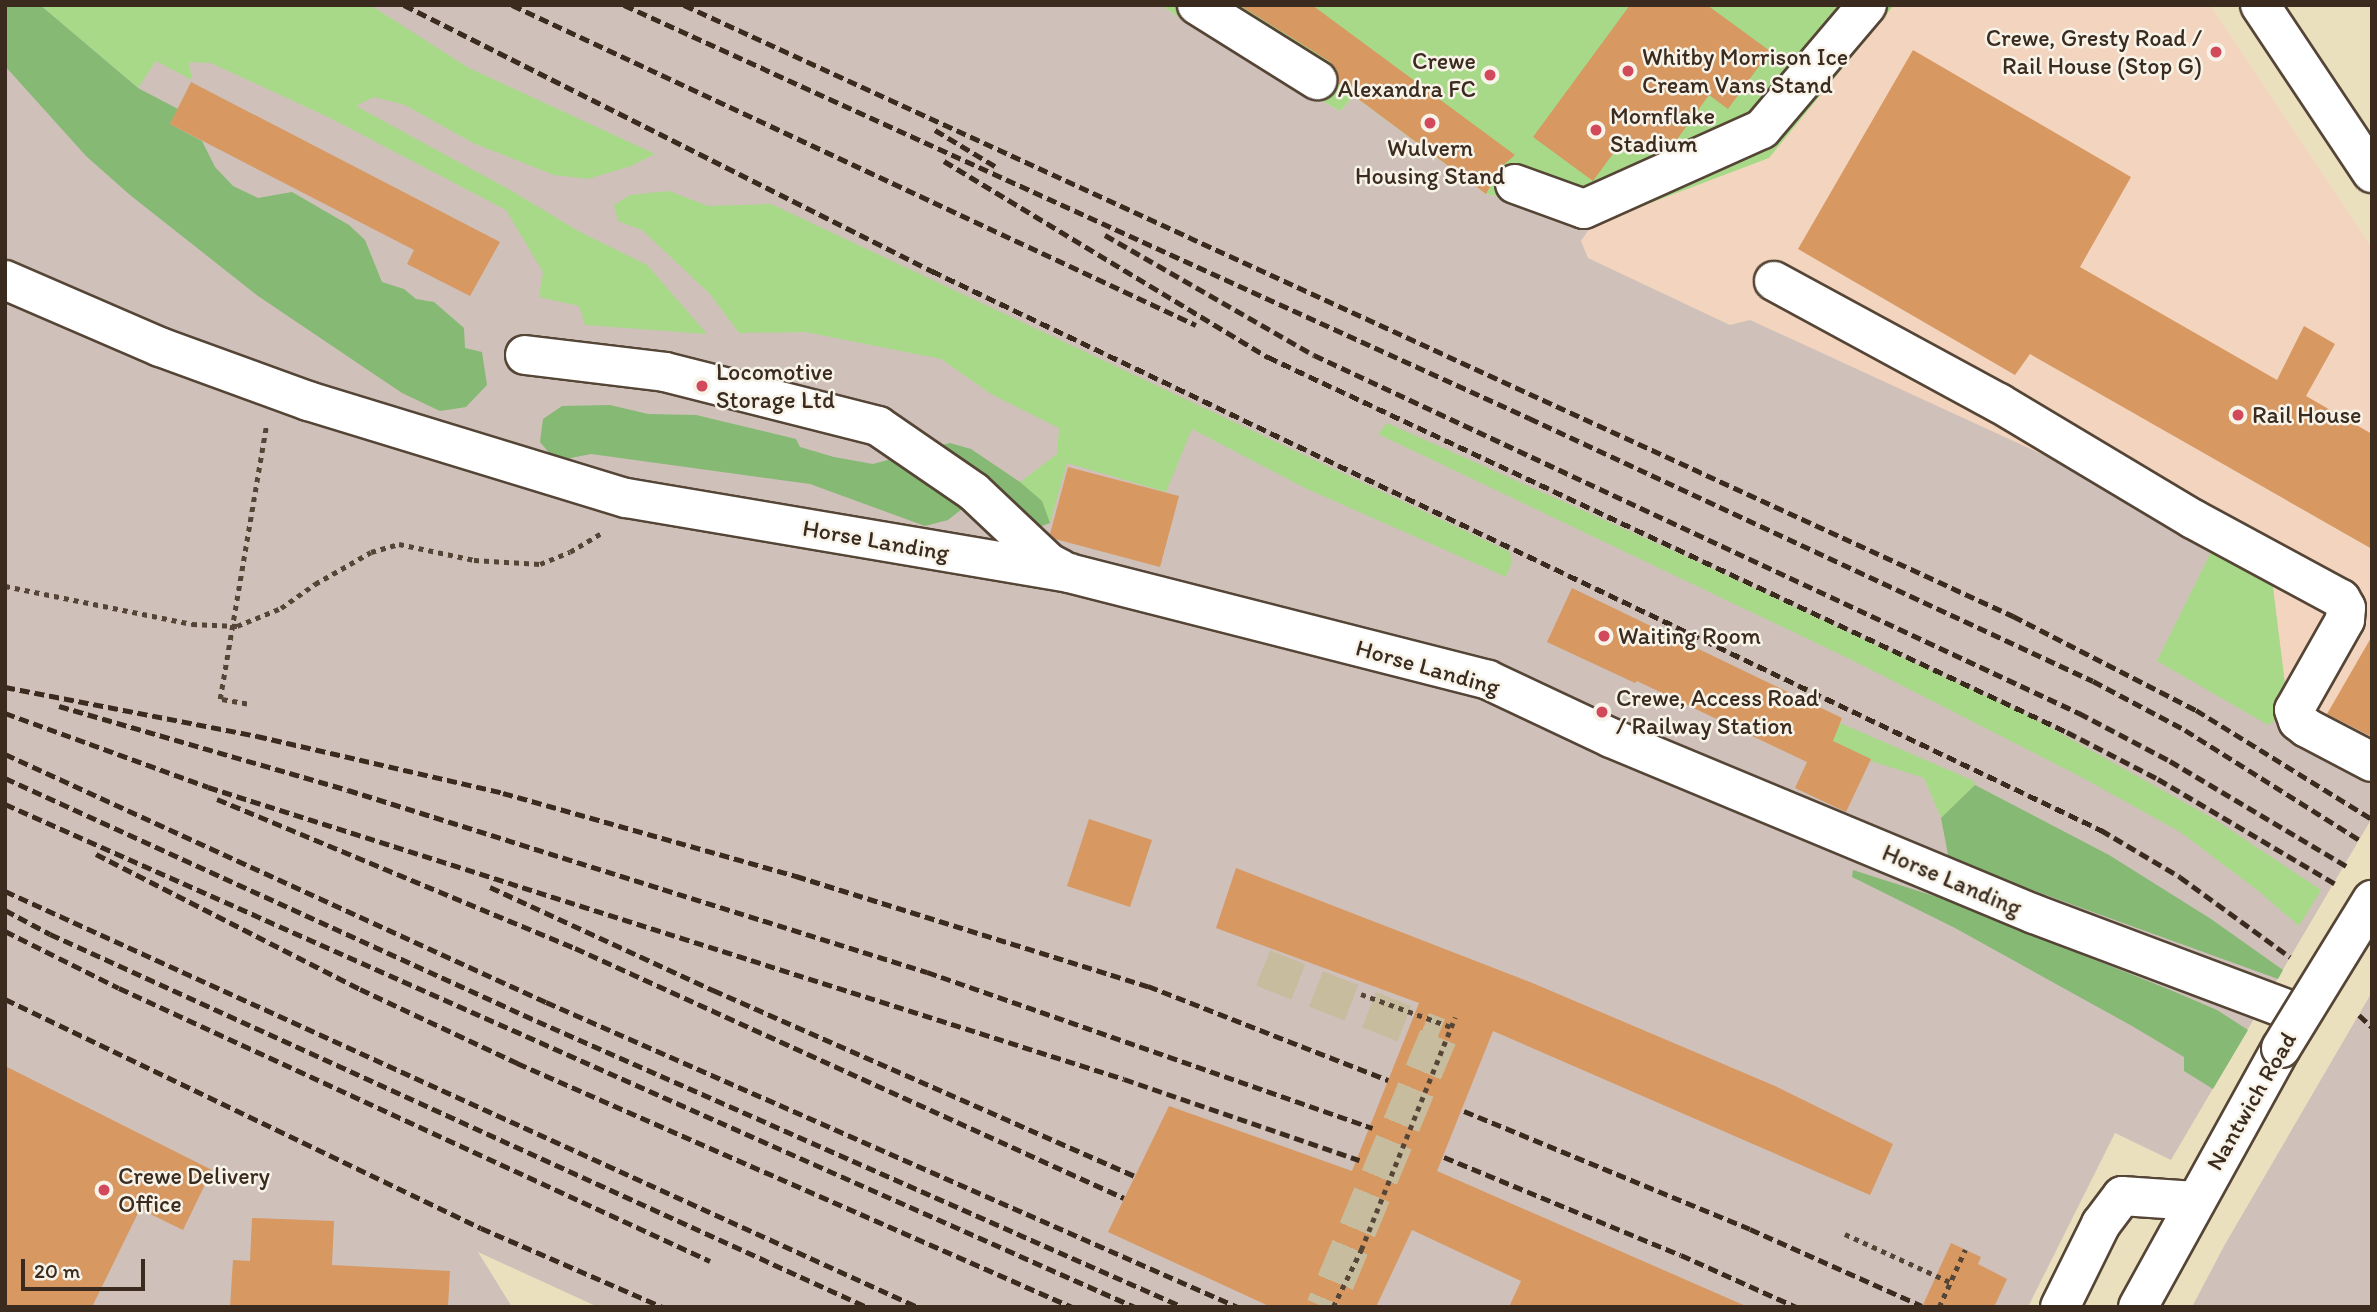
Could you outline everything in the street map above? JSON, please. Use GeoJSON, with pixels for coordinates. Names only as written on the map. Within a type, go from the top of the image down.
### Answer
{"type":"FeatureCollection","features":[{"type":"Feature","properties":{"kind":"main road"},"geometry":{"type":"LineString","coordinates":[[1197,5],[1317,80]]}},
{"type":"Feature","properties":{"kind":"main road"},"geometry":{"type":"LineString","coordinates":[[1515,184],[1584,209],[1762,129],[1867,5]]}},
{"type":"Feature","properties":{"kind":"main road"},"geometry":{"type":"LineString","coordinates":[[2260,5],[2372,173]]}},
{"type":"Feature","properties":{"kind":"main road","name":"Horse Landing"},"geometry":{"type":"LineString","coordinates":[[5,281],[160,347],[272,388],[609,494],[1069,573],[1488,680],[1611,738],[2034,914],[2300,1014]]}},
{"type":"Feature","properties":{"kind":"main road"},"geometry":{"type":"LineString","coordinates":[[1774,281],[1999,403],[2182,512],[2341,599],[2346,608],[2345,620],[2294,710],[2298,721],[2307,728],[2372,762]]}},
{"type":"Feature","properties":{"kind":"main road"},"geometry":{"type":"LineString","coordinates":[[525,355],[665,372],[878,426],[974,492],[1049,563],[1069,573]]}},
{"type":"Feature","properties":{"kind":"main road","name":"Nantwich Road"},"geometry":{"type":"LineString","coordinates":[[2138,1307],[2300,1014],[2372,900]]}},
{"type":"Feature","properties":{"kind":"main road"},"geometry":{"type":"LineString","coordinates":[[2060,1307],[2101,1224],[2122,1196],[2195,1201]]}},
{"type":"Feature","properties":{"kind":"path"},"geometry":{"type":"LineString","coordinates":[[247,704],[220,699],[272,388]]}},
{"type":"Feature","properties":{"kind":"path"},"geometry":{"type":"LineString","coordinates":[[5,586],[192,624],[232,626],[281,608],[315,584],[370,552],[399,544],[474,560],[540,564],[570,552],[604,533],[619,516],[609,494]]}},
{"type":"Feature","properties":{"kind":"path"},"geometry":{"type":"LineString","coordinates":[[1361,994],[1451,1027]]}},
{"type":"Feature","properties":{"kind":"path"},"geometry":{"type":"LineString","coordinates":[[1333,1307],[1361,1250],[1455,1017]]}},
{"type":"Feature","properties":{"kind":"path"},"geometry":{"type":"LineString","coordinates":[[1845,1234],[1950,1282]]}},
{"type":"Feature","properties":{"kind":"path"},"geometry":{"type":"LineString","coordinates":[[1939,1307],[1965,1250]]}},
{"type":"Feature","properties":{"kind":"shaded area"},"geometry":{"type":"Polygon","coordinates":[[[5,5],[1161,5],[1190,25],[1340,111],[1354,96],[1486,194],[1548,207],[1592,225],[1581,241],[1588,258],[1730,325],[1750,320],[2070,467],[2272,580],[2287,701],[2372,772],[2372,818],[2171,1160],[2115,1133],[2028,1307],[598,1307],[478,1252],[512,1307],[5,1307],[5,5]]]}},
{"type":"Feature","properties":{"kind":"shaded area"},"geometry":{"type":"Polygon","coordinates":[[[1894,5],[2210,5],[2372,248],[2372,772],[1750,320],[1730,325],[1588,258],[1581,241],[1592,225],[1769,158],[1894,5]]]}},
{"type":"Feature","properties":{"kind":"shaded area"},"geometry":{"type":"Polygon","coordinates":[[[2372,992],[2372,1307],[2192,1307],[2224,1246],[2372,992]]]}},
{"type":"Feature","properties":{"kind":"green space"},"geometry":{"type":"Polygon","coordinates":[[[5,5],[40,5],[138,88],[178,109],[170,124],[202,141],[215,167],[233,186],[258,198],[292,192],[349,225],[365,240],[382,282],[404,289],[416,299],[434,302],[464,328],[465,348],[482,352],[487,385],[466,407],[440,411],[402,393],[258,296],[130,195],[86,156],[5,66],[5,5]]]}},
{"type":"Feature","properties":{"kind":"green space"},"geometry":{"type":"Polygon","coordinates":[[[40,5],[370,5],[469,68],[655,154],[631,166],[588,179],[554,175],[473,143],[405,105],[374,97],[356,106],[512,191],[578,231],[647,265],[707,334],[585,325],[579,306],[539,297],[543,272],[506,210],[330,118],[211,63],[189,62],[192,80],[156,61],[138,88],[40,5]]]}},
{"type":"Feature","properties":{"kind":"green space","name":"Mornflake Stadium"},"geometry":{"type":"Polygon","coordinates":[[[1161,5],[1894,5],[1769,158],[1592,225],[1548,207],[1486,194],[1354,96],[1340,111],[1190,25],[1161,5]]]}},
{"type":"Feature","properties":{"kind":"green space"},"geometry":{"type":"Polygon","coordinates":[[[669,191],[708,206],[771,204],[1510,552],[1512,562],[1506,577],[1305,488],[1192,429],[1166,492],[1067,463],[1050,523],[1018,511],[1020,482],[1057,454],[1059,428],[991,394],[941,359],[805,332],[739,333],[710,294],[642,230],[618,221],[614,205],[630,195],[669,191]]]}},
{"type":"Feature","properties":{"kind":"green space"},"geometry":{"type":"Polygon","coordinates":[[[610,405],[648,414],[696,415],[796,439],[800,447],[834,457],[873,464],[950,443],[971,449],[1020,482],[1042,501],[1050,523],[1023,533],[977,497],[948,520],[925,526],[810,484],[591,454],[556,461],[540,442],[543,419],[562,406],[610,405]]]}},
{"type":"Feature","properties":{"kind":"green space"},"geometry":{"type":"Polygon","coordinates":[[[1387,423],[1676,552],[2031,717],[2214,819],[2321,890],[2299,926],[2257,890],[2180,832],[2083,778],[1852,660],[1378,434],[1387,423]]]}},
{"type":"Feature","properties":{"kind":"green space"},"geometry":{"type":"Polygon","coordinates":[[[2214,546],[2272,580],[2287,701],[2277,719],[2268,725],[2157,661],[2214,546]]]}},
{"type":"Feature","properties":{"kind":"green space"},"geometry":{"type":"Polygon","coordinates":[[[1840,723],[1974,781],[1975,785],[1941,818],[1924,778],[1871,761],[1831,740],[1840,723]]]}},
{"type":"Feature","properties":{"kind":"green space"},"geometry":{"type":"Polygon","coordinates":[[[1975,785],[2109,855],[2211,919],[2283,970],[2278,979],[1949,860],[1941,818],[1975,785]]]}},
{"type":"Feature","properties":{"kind":"green space"},"geometry":{"type":"Polygon","coordinates":[[[1853,870],[1937,897],[2168,989],[2217,1010],[2248,1030],[2213,1089],[2184,1071],[2184,1057],[1955,928],[1852,877],[1853,870]]]}},
{"type":"Feature","properties":{"kind":"building","name":"Wulvern Housing Stand"},"geometry":{"type":"Polygon","coordinates":[[[1239,5],[1312,5],[1515,155],[1500,168],[1486,194],[1338,84],[1337,70],[1329,61],[1239,5]]]}},
{"type":"Feature","properties":{"kind":"building","name":"Whitby Morrison Ice Cream Vans Stand"},"geometry":{"type":"Polygon","coordinates":[[[1630,5],[1707,5],[1770,51],[1728,109],[1709,95],[1673,145],[1652,154],[1626,136],[1593,181],[1533,137],[1630,5]]]}},
{"type":"Feature","properties":{"kind":"building"},"geometry":{"type":"Polygon","coordinates":[[[1913,50],[2131,177],[2080,267],[2277,380],[2304,326],[2335,344],[2306,396],[2372,434],[2372,549],[2030,354],[2015,375],[1798,249],[1913,50]]]}},
{"type":"Feature","properties":{"kind":"building"},"geometry":{"type":"Polygon","coordinates":[[[191,82],[500,242],[470,296],[407,264],[414,250],[170,124],[191,82]]]}},
{"type":"Feature","properties":{"kind":"building"},"geometry":{"type":"Polygon","coordinates":[[[1068,467],[1179,496],[1160,567],[1055,539],[1050,534],[1068,467]]]}},
{"type":"Feature","properties":{"kind":"building"},"geometry":{"type":"Polygon","coordinates":[[[1572,588],[1842,718],[1833,741],[1871,759],[1846,812],[1795,788],[1807,762],[1637,681],[1635,683],[1547,642],[1572,588]]]}},
{"type":"Feature","properties":{"kind":"building"},"geometry":{"type":"Polygon","coordinates":[[[2372,636],[2372,737],[2327,714],[2372,636]]]}},
{"type":"Feature","properties":{"kind":"building"},"geometry":{"type":"Polygon","coordinates":[[[1089,819],[1152,840],[1130,907],[1067,886],[1089,819]]]}},
{"type":"Feature","properties":{"kind":"building"},"geometry":{"type":"Polygon","coordinates":[[[1236,868],[1530,982],[1775,1086],[1893,1144],[1870,1195],[1493,1031],[1437,1171],[1748,1307],[1509,1307],[1521,1281],[1412,1230],[1376,1307],[1271,1307],[1108,1232],[1169,1106],[1352,1171],[1419,1003],[1216,928],[1236,868]]]}},
{"type":"Feature","properties":{"kind":"building","name":"Crewe Delivery Office"},"geometry":{"type":"Polygon","coordinates":[[[5,1066],[212,1170],[183,1230],[140,1209],[92,1307],[5,1307],[5,1066]]]}},
{"type":"Feature","properties":{"kind":"building"},"geometry":{"type":"Polygon","coordinates":[[[252,1218],[334,1221],[332,1265],[450,1271],[448,1307],[230,1307],[233,1260],[250,1261],[252,1218]]]}},
{"type":"Feature","properties":{"kind":"building"},"geometry":{"type":"Polygon","coordinates":[[[1951,1243],[1981,1257],[1978,1264],[2007,1279],[1994,1307],[1922,1307],[1951,1243]]]}},
{"type":"Feature","properties":{"kind":"tunnel"},"geometry":{"type":"LineString","coordinates":[[1263,968],[1438,1037],[1325,1307]]}},
{"type":"Feature","properties":{"kind":"railway"},"geometry":{"type":"LineString","coordinates":[[404,5],[932,271],[2101,830],[2180,877],[2290,957]]}},
{"type":"Feature","properties":{"kind":"railway"},"geometry":{"type":"LineString","coordinates":[[512,5],[1196,325]]}},
{"type":"Feature","properties":{"kind":"railway"},"geometry":{"type":"LineString","coordinates":[[624,5],[1529,418],[2093,681],[2185,730],[2360,840]]}},
{"type":"Feature","properties":{"kind":"railway"},"geometry":{"type":"LineString","coordinates":[[684,5],[2013,616],[2196,710],[2372,819]]}},
{"type":"Feature","properties":{"kind":"railway"},"geometry":{"type":"LineString","coordinates":[[935,130],[995,166]]}},
{"type":"Feature","properties":{"kind":"railway"},"geometry":{"type":"LineString","coordinates":[[944,161],[1268,357],[2067,732],[2158,779],[2337,885]]}},
{"type":"Feature","properties":{"kind":"railway"},"geometry":{"type":"LineString","coordinates":[[1105,235],[1314,355],[2079,713],[2170,761],[2346,866]]}},
{"type":"Feature","properties":{"kind":"railway"},"geometry":{"type":"LineString","coordinates":[[5,687],[257,736],[503,793],[796,876],[1148,986],[1388,1080]]}},
{"type":"Feature","properties":{"kind":"railway"},"geometry":{"type":"LineString","coordinates":[[59,706],[348,790],[927,972],[1372,1128]]}},
{"type":"Feature","properties":{"kind":"railway"},"geometry":{"type":"LineString","coordinates":[[5,713],[208,787],[1124,1079],[1359,1160]]}},
{"type":"Feature","properties":{"kind":"railway"},"geometry":{"type":"LineString","coordinates":[[5,754],[546,1002],[1238,1307]]}},
{"type":"Feature","properties":{"kind":"railway"},"geometry":{"type":"LineString","coordinates":[[5,778],[537,1021],[1183,1307]]}},
{"type":"Feature","properties":{"kind":"railway"},"geometry":{"type":"LineString","coordinates":[[217,799],[575,948],[1124,1198]]}},
{"type":"Feature","properties":{"kind":"railway"},"geometry":{"type":"LineString","coordinates":[[5,804],[1135,1307]]}},
{"type":"Feature","properties":{"kind":"railway"},"geometry":{"type":"LineString","coordinates":[[96,854],[360,989],[517,1063],[1072,1307]]}},
{"type":"Feature","properties":{"kind":"railway"},"geometry":{"type":"LineString","coordinates":[[490,887],[713,990],[1134,1176]]}},
{"type":"Feature","properties":{"kind":"railway"},"geometry":{"type":"LineString","coordinates":[[5,891],[918,1307]]}},
{"type":"Feature","properties":{"kind":"railway"},"geometry":{"type":"LineString","coordinates":[[5,910],[50,934],[867,1307]]}},
{"type":"Feature","properties":{"kind":"railway"},"geometry":{"type":"LineString","coordinates":[[5,931],[119,988],[710,1261]]}},
{"type":"Feature","properties":{"kind":"railway"},"geometry":{"type":"LineString","coordinates":[[5,999],[481,1228],[663,1307]]}},
{"type":"Feature","properties":{"kind":"railway"},"geometry":{"type":"LineString","coordinates":[[2359,1015],[2372,1027]]}},
{"type":"Feature","properties":{"kind":"railway"},"geometry":{"type":"LineString","coordinates":[[1464,1111],[1750,1229],[1922,1306]]}},
{"type":"Feature","properties":{"kind":"railway"},"geometry":{"type":"LineString","coordinates":[[1444,1157],[1681,1255],[1796,1307]]}},
{"type":"Feature","properties":{"kind":"place","name":"Crewe, Gresty Road / Rail House (Stop G)"},"geometry":{"type":"Point","coordinates":[2216,52]}},
{"type":"Feature","properties":{"kind":"place","name":"Whitby Morrison Ice Cream Vans Stand"},"geometry":{"type":"Point","coordinates":[1628,71]}},
{"type":"Feature","properties":{"kind":"place","name":"Crewe Alexandra FC"},"geometry":{"type":"Point","coordinates":[1490,75]}},
{"type":"Feature","properties":{"kind":"place","name":"Wulvern Housing Stand"},"geometry":{"type":"Point","coordinates":[1430,123]}},
{"type":"Feature","properties":{"kind":"place","name":"Mornflake Stadium"},"geometry":{"type":"Point","coordinates":[1596,130]}},
{"type":"Feature","properties":{"kind":"place","name":"Locomotive Storage Ltd"},"geometry":{"type":"Point","coordinates":[702,386]}},
{"type":"Feature","properties":{"kind":"place","name":"Rail House"},"geometry":{"type":"Point","coordinates":[2238,415]}},
{"type":"Feature","properties":{"kind":"place","name":"Waiting Room"},"geometry":{"type":"Point","coordinates":[1604,636]}},
{"type":"Feature","properties":{"kind":"place","name":"Crewe, Access Road / Railway Station"},"geometry":{"type":"Point","coordinates":[1602,712]}},
{"type":"Feature","properties":{"kind":"place","name":"Crewe Delivery Office"},"geometry":{"type":"Point","coordinates":[104,1190]}}]}
